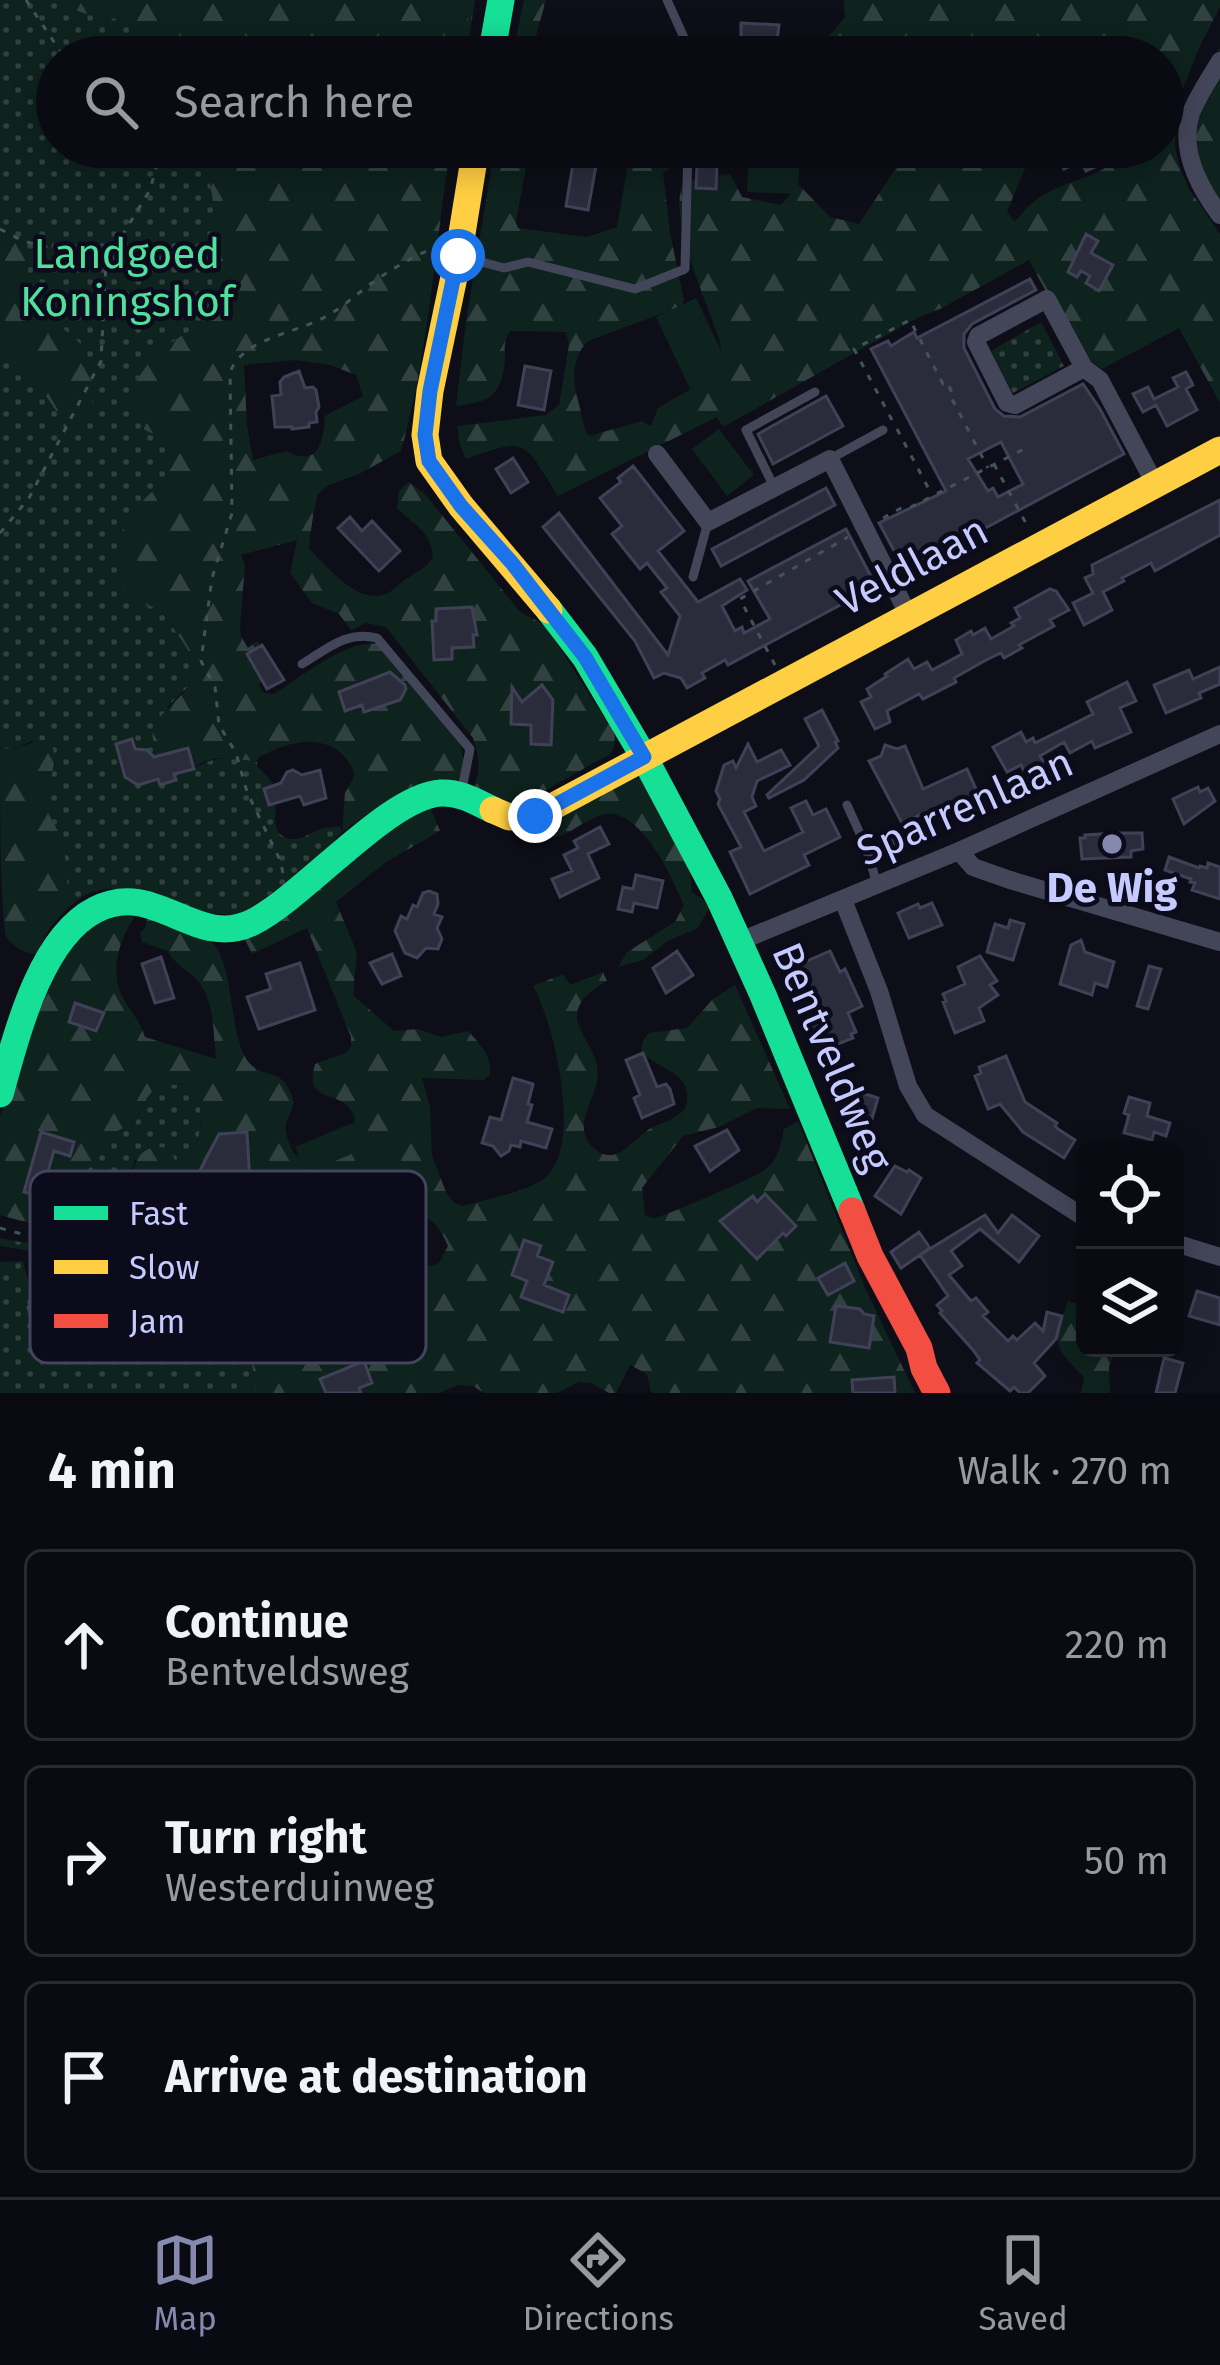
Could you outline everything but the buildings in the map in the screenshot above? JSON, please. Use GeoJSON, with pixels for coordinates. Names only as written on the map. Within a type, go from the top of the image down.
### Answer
{"type":"FeatureCollection","features":[{"type":"Feature","properties":{"kind":"street"},"geometry":{"type":"LineString","coordinates":[[495,36],[501,0]]}},
{"type":"Feature","properties":{"kind":"street"},"geometry":{"type":"LineString","coordinates":[[1220,61],[1196,103],[1187,135],[1195,173],[1220,215]]}},
{"type":"Feature","properties":{"kind":"street","name":"Bentveldweg"},"geometry":{"type":"LineString","coordinates":[[471,168],[452,249],[430,391],[425,435],[429,461],[585,657],[644,757],[719,898],[870,1256],[937,1393]]}},
{"type":"Feature","properties":{"kind":"street"},"geometry":{"type":"LineString","coordinates":[[1084,368],[1015,405],[1007,403],[976,342],[978,336],[1047,299],[1084,368],[1100,380],[1155,484]]}},
{"type":"Feature","properties":{"kind":"street","name":"Veldlaan"},"geometry":{"type":"LineString","coordinates":[[459,794],[502,816],[525,818],[1220,450]]}},
{"type":"Feature","properties":{"kind":"street"},"geometry":{"type":"LineString","coordinates":[[657,454],[708,522],[830,459],[909,616]]}},
{"type":"Feature","properties":{"kind":"street","name":"Sparrenlaan"},"geometry":{"type":"LineString","coordinates":[[738,942],[959,851],[1220,734]]}},
{"type":"Feature","properties":{"kind":"street"},"geometry":{"type":"LineString","coordinates":[[0,1094],[41,972],[63,938],[86,917],[113,903],[143,902],[196,926],[230,929],[254,921],[411,802],[439,793],[459,794]]}},
{"type":"Feature","properties":{"kind":"street"},"geometry":{"type":"LineString","coordinates":[[959,851],[973,867],[1010,880],[1220,942]]}},
{"type":"Feature","properties":{"kind":"street"},"geometry":{"type":"LineString","coordinates":[[843,900],[879,991],[908,1086],[925,1114],[1076,1212]]}},
{"type":"Feature","properties":{"kind":"street"},"geometry":{"type":"LineString","coordinates":[[1184,1247],[1220,1257]]}},
{"type":"Feature","properties":{"kind":"lane"},"geometry":{"type":"LineString","coordinates":[[667,0],[683,36]]}},
{"type":"Feature","properties":{"kind":"lane"},"geometry":{"type":"LineString","coordinates":[[452,249],[504,268],[528,262],[635,289],[685,269],[687,168]]}},
{"type":"Feature","properties":{"kind":"lane"},"geometry":{"type":"LineString","coordinates":[[774,487],[746,430],[815,392]]}},
{"type":"Feature","properties":{"kind":"lane"},"geometry":{"type":"LineString","coordinates":[[830,459],[883,430]]}},
{"type":"Feature","properties":{"kind":"lane"},"geometry":{"type":"LineString","coordinates":[[693,577],[708,522]]}},
{"type":"Feature","properties":{"kind":"lane"},"geometry":{"type":"LineString","coordinates":[[302,664],[360,633],[377,638],[470,749],[459,794]]}},
{"type":"Feature","properties":{"kind":"lane"},"geometry":{"type":"LineString","coordinates":[[847,805],[877,884]]}},
{"type":"Feature","properties":{"kind":"lane"},"geometry":{"type":"LineString","coordinates":[[867,852],[909,835]]}},
{"type":"Feature","properties":{"kind":"path"},"geometry":{"type":"LineString","coordinates":[[26,0],[50,36]]}},
{"type":"Feature","properties":{"kind":"path"},"geometry":{"type":"LineString","coordinates":[[0,533],[29,499],[101,361],[106,262],[150,190],[156,168]]}},
{"type":"Feature","properties":{"kind":"path"},"geometry":{"type":"LineString","coordinates":[[0,229],[22,241],[106,262]]}},
{"type":"Feature","properties":{"kind":"path"},"geometry":{"type":"LineString","coordinates":[[288,897],[280,860],[248,793],[236,753],[219,725],[215,687],[201,661],[212,578],[232,513],[230,372],[236,359],[344,306],[410,258],[452,249]]}},
{"type":"Feature","properties":{"kind":"path"},"geometry":{"type":"LineString","coordinates":[[933,496],[854,349],[910,320],[943,384],[947,382],[988,468]]}},
{"type":"Feature","properties":{"kind":"path"},"geometry":{"type":"LineString","coordinates":[[784,682],[740,598],[903,507],[1028,447]]}},
{"type":"Feature","properties":{"kind":"path"},"geometry":{"type":"LineString","coordinates":[[994,464],[1038,546]]}},
{"type":"Feature","properties":{"kind":"path"},"geometry":{"type":"LineString","coordinates":[[0,1228],[30,1236]]}},
{"type":"Feature","properties":{"kind":"green space","name":"Landgoed Koningshof"},"geometry":{"type":"Polygon","coordinates":[[[0,0],[475,0],[469,36],[36,36],[36,168],[448,168],[416,361],[236,344],[161,609],[188,650],[190,685],[167,707],[189,771],[222,758],[257,762],[275,789],[276,826],[284,837],[296,839],[340,826],[342,832],[311,866],[240,915],[192,911],[119,889],[90,893],[75,902],[48,806],[55,763],[32,741],[0,748],[0,0]]]}},
{"type":"Feature","properties":{"kind":"green space"},"geometry":{"type":"Polygon","coordinates":[[[56,0],[471,0],[466,36],[145,36],[127,22],[56,0]]]}},
{"type":"Feature","properties":{"kind":"green space"},"geometry":{"type":"Polygon","coordinates":[[[524,0],[546,0],[536,36],[516,36],[524,0]]]}},
{"type":"Feature","properties":{"kind":"green space"},"geometry":{"type":"Polygon","coordinates":[[[844,0],[1220,0],[1184,86],[1184,36],[829,36],[845,17],[844,0]]]}},
{"type":"Feature","properties":{"kind":"green space"},"geometry":{"type":"Polygon","coordinates":[[[1220,47],[1220,210],[1192,152],[1205,75],[1220,47]]]}},
{"type":"Feature","properties":{"kind":"green space"},"geometry":{"type":"Polygon","coordinates":[[[204,168],[447,168],[425,338],[401,451],[318,494],[309,548],[355,590],[377,596],[390,592],[433,557],[425,535],[397,508],[399,491],[409,482],[425,494],[520,612],[545,625],[613,730],[610,755],[512,803],[472,791],[479,765],[473,738],[386,627],[366,623],[351,630],[339,614],[312,603],[290,573],[297,540],[241,555],[245,565],[241,636],[248,648],[257,641],[278,670],[258,685],[264,693],[274,694],[339,653],[378,644],[461,746],[464,766],[459,785],[416,785],[342,832],[345,793],[355,775],[348,761],[326,745],[299,743],[271,751],[257,762],[217,758],[175,772],[162,757],[152,734],[160,717],[190,685],[188,650],[161,609],[128,600],[120,580],[118,547],[124,525],[170,463],[173,451],[161,437],[145,430],[132,402],[137,379],[158,351],[200,324],[212,300],[213,201],[204,168]],[[295,360],[244,365],[253,460],[286,451],[306,456],[317,450],[325,416],[363,396],[356,375],[295,360]]]}},
{"type":"Feature","properties":{"kind":"green space"},"geometry":{"type":"Polygon","coordinates":[[[492,168],[526,168],[518,228],[587,237],[617,227],[627,168],[674,168],[663,173],[684,300],[682,306],[588,341],[582,348],[574,382],[589,436],[642,421],[651,426],[658,408],[722,371],[720,342],[680,218],[683,184],[730,174],[742,197],[781,205],[799,185],[830,217],[859,224],[896,168],[1025,168],[1007,211],[1014,222],[1054,189],[1102,170],[1180,168],[1220,234],[1220,403],[1179,328],[1102,369],[1079,353],[1029,260],[723,427],[717,417],[558,496],[523,449],[502,447],[466,459],[457,426],[546,415],[559,405],[569,345],[566,332],[510,331],[502,378],[494,393],[456,406],[492,168]]]}},
{"type":"Feature","properties":{"kind":"green space"},"geometry":{"type":"Polygon","coordinates":[[[748,168],[799,168],[798,194],[747,192],[748,168]]]}},
{"type":"Feature","properties":{"kind":"green space"},"geometry":{"type":"Polygon","coordinates":[[[0,232],[21,241],[41,309],[82,345],[96,378],[91,411],[72,434],[37,377],[0,355],[0,232]]]}},
{"type":"Feature","properties":{"kind":"green space"},"geometry":{"type":"Polygon","coordinates":[[[696,298],[730,369],[690,389],[656,317],[696,298]]]}},
{"type":"Feature","properties":{"kind":"green space"},"geometry":{"type":"Polygon","coordinates":[[[1041,322],[1064,366],[1013,393],[991,351],[1041,322]]]}},
{"type":"Feature","properties":{"kind":"green space"},"geometry":{"type":"Polygon","coordinates":[[[719,429],[754,475],[727,496],[692,449],[719,429]]]}},
{"type":"Feature","properties":{"kind":"green space"},"geometry":{"type":"Polygon","coordinates":[[[49,740],[53,748],[48,804],[63,842],[67,881],[75,902],[52,926],[37,955],[19,949],[6,936],[0,748],[49,740]]]}},
{"type":"Feature","properties":{"kind":"green space"},"geometry":{"type":"Polygon","coordinates":[[[637,773],[690,871],[692,892],[711,905],[698,928],[668,941],[643,960],[618,967],[627,952],[675,922],[684,905],[652,844],[626,819],[612,814],[598,816],[563,835],[536,838],[539,820],[637,773]]]}},
{"type":"Feature","properties":{"kind":"green space"},"geometry":{"type":"Polygon","coordinates":[[[421,806],[430,807],[440,831],[386,862],[336,902],[357,953],[353,995],[394,1031],[418,1029],[441,1037],[468,1031],[487,1056],[490,1075],[484,1080],[422,1078],[430,1107],[432,1156],[446,1192],[463,1206],[537,1183],[556,1162],[562,1140],[562,1085],[550,1028],[533,986],[563,974],[570,985],[603,972],[607,981],[584,998],[577,1020],[598,1074],[584,1132],[596,1150],[611,1155],[676,1116],[687,1101],[685,1085],[641,1051],[643,1041],[649,1033],[687,1028],[713,999],[735,985],[790,1109],[757,1108],[719,1127],[683,1136],[642,1188],[645,1215],[660,1216],[763,1171],[775,1158],[784,1129],[798,1121],[866,1290],[915,1393],[655,1393],[647,1374],[630,1365],[616,1393],[579,1382],[557,1393],[484,1393],[458,1385],[439,1393],[257,1393],[252,1363],[426,1363],[426,1265],[439,1263],[448,1246],[426,1218],[426,1171],[132,1171],[142,1153],[158,1147],[171,1148],[174,1159],[186,1163],[198,1138],[197,1092],[184,1084],[157,1086],[135,1123],[102,1144],[87,1171],[30,1171],[30,1210],[22,1208],[30,1215],[30,1223],[0,1215],[0,1116],[18,1059],[65,953],[104,916],[140,910],[123,939],[116,972],[121,994],[145,1037],[216,1059],[203,988],[168,951],[142,942],[140,933],[148,914],[195,931],[217,949],[244,1055],[257,1069],[284,1082],[294,1103],[286,1132],[294,1154],[301,1156],[350,1131],[355,1119],[350,1109],[314,1087],[315,1064],[347,1052],[351,1037],[307,928],[252,954],[243,935],[421,806]]]}},
{"type":"Feature","properties":{"kind":"green space"},"geometry":{"type":"Polygon","coordinates":[[[184,1084],[197,1092],[200,1129],[186,1163],[135,1160],[131,1171],[87,1171],[102,1144],[135,1123],[157,1086],[184,1084]]]}},
{"type":"Feature","properties":{"kind":"green space"},"geometry":{"type":"Polygon","coordinates":[[[352,1123],[363,1149],[306,1171],[295,1147],[352,1123]]]}},
{"type":"Feature","properties":{"kind":"green space"},"geometry":{"type":"Polygon","coordinates":[[[0,1238],[30,1242],[30,1251],[0,1246],[0,1238]]]}},
{"type":"Feature","properties":{"kind":"green space"},"geometry":{"type":"Polygon","coordinates":[[[23,1261],[30,1290],[30,1363],[252,1363],[257,1393],[0,1393],[0,1262],[23,1261]]]}},
{"type":"Feature","properties":{"kind":"green space"},"geometry":{"type":"Polygon","coordinates":[[[1068,1301],[1076,1303],[1076,1357],[1113,1357],[1110,1393],[1081,1393],[1084,1377],[1060,1350],[1058,1335],[1068,1301]]]}},
{"type":"Feature","properties":{"kind":"traffic: fast"},"geometry":{"type":"LineString","coordinates":[[495,36],[501,0]]}},
{"type":"Feature","properties":{"kind":"traffic: fast"},"geometry":{"type":"LineString","coordinates":[[549,610],[585,657],[719,898],[852,1211]]}},
{"type":"Feature","properties":{"kind":"traffic: fast"},"geometry":{"type":"LineString","coordinates":[[0,1094],[22,1019],[45,966],[75,924],[95,910],[137,902],[212,928],[232,928],[274,909],[372,828],[420,798],[455,794],[493,810]]}},
{"type":"Feature","properties":{"kind":"traffic: slow"},"geometry":{"type":"LineString","coordinates":[[473,168],[430,391],[425,435],[429,461],[549,610]]}},
{"type":"Feature","properties":{"kind":"traffic: slow"},"geometry":{"type":"LineString","coordinates":[[493,810],[509,817],[535,816],[1220,450]]}},
{"type":"Feature","properties":{"kind":"traffic: jam"},"geometry":{"type":"LineString","coordinates":[[852,1211],[937,1393]]}},
{"type":"Feature","properties":{"kind":"place","name":"De Wig"},"geometry":{"type":"Point","coordinates":[1112,844]}},
{"type":"Feature","properties":{"kind":"route"},"geometry":{"type":"LineString","coordinates":[[458,256],[430,391],[425,435],[429,461],[585,657],[644,757],[535,816]]}}]}
